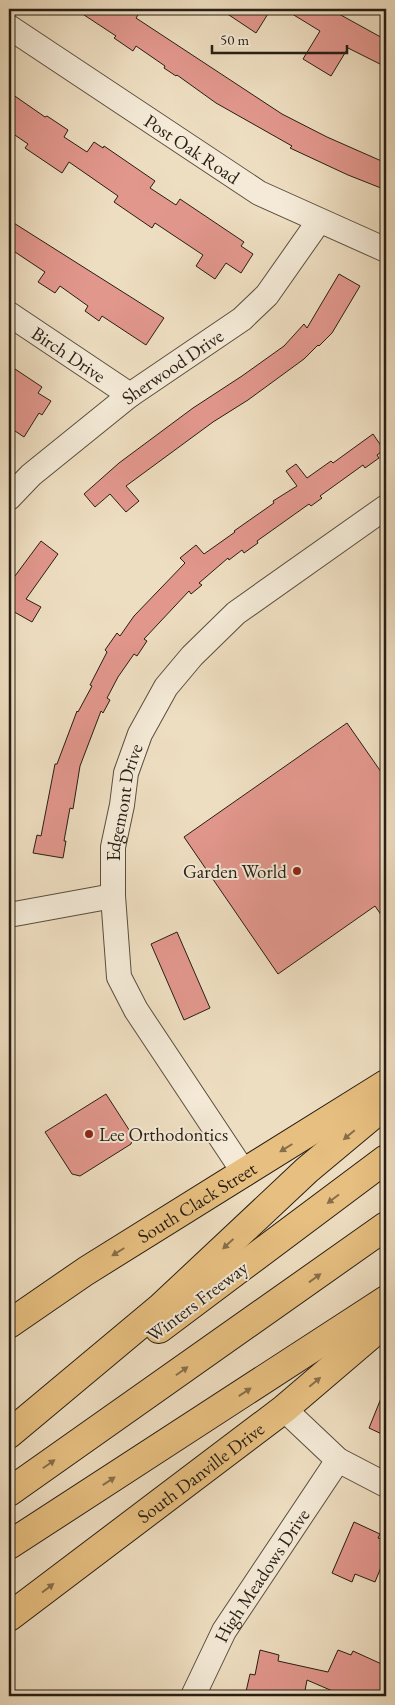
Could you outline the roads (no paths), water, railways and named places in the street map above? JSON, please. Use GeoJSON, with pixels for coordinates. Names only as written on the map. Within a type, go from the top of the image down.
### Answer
{"type":"FeatureCollection","features":[{"type":"Feature","properties":{"kind":"main road","name":"South Clack Street"},"geometry":{"type":"LineString","coordinates":[[10,1322],[86,1271],[386,1084]]}},
{"type":"Feature","properties":{"kind":"main road"},"geometry":{"type":"LineString","coordinates":[[9,1434],[161,1307],[307,1170],[386,1104]]}},
{"type":"Feature","properties":{"kind":"main road","name":"Winters Freeway"},"geometry":{"type":"LineString","coordinates":[[9,1443],[386,1159]]}},
{"type":"Feature","properties":{"kind":"main road"},"geometry":{"type":"LineString","coordinates":[[9,1492],[386,1226]]}},
{"type":"Feature","properties":{"kind":"main road"},"geometry":{"type":"LineString","coordinates":[[9,1545],[386,1300]]}},
{"type":"Feature","properties":{"kind":"main road","name":"South Danville Drive"},"geometry":{"type":"LineString","coordinates":[[9,1617],[284,1409],[386,1322]]}},
{"type":"Feature","properties":{"kind":"street","name":"Post Oak Road"},"geometry":{"type":"LineString","coordinates":[[9,27],[258,194],[386,250]]}},
{"type":"Feature","properties":{"kind":"street","name":"Sherwood Drive"},"geometry":{"type":"LineString","coordinates":[[9,498],[31,475],[130,395],[242,319],[267,295],[319,221]]}},
{"type":"Feature","properties":{"kind":"street","name":"Birch Drive"},"geometry":{"type":"LineString","coordinates":[[9,314],[130,395]]}},
{"type":"Feature","properties":{"kind":"street","name":"Edgemont Drive"},"geometry":{"type":"LineString","coordinates":[[244,1174],[136,1010],[119,976],[113,896],[113,847],[122,805],[126,773],[140,734],[166,687],[192,656],[236,612],[386,507]]}},
{"type":"Feature","properties":{"kind":"street"},"geometry":{"type":"LineString","coordinates":[[9,915],[113,896]]}},
{"type":"Feature","properties":{"kind":"street"},"geometry":{"type":"LineString","coordinates":[[284,1409],[338,1460],[386,1485]]}},
{"type":"Feature","properties":{"kind":"street","name":"High Meadows Drive"},"geometry":{"type":"LineString","coordinates":[[194,1696],[224,1631],[338,1460]]}},
{"type":"Feature","properties":{"kind":"place","name":"Garden World"},"geometry":{"type":"Point","coordinates":[297,871]}},
{"type":"Feature","properties":{"kind":"place","name":"Lee Orthodontics"},"geometry":{"type":"Point","coordinates":[89,1134]}}]}
